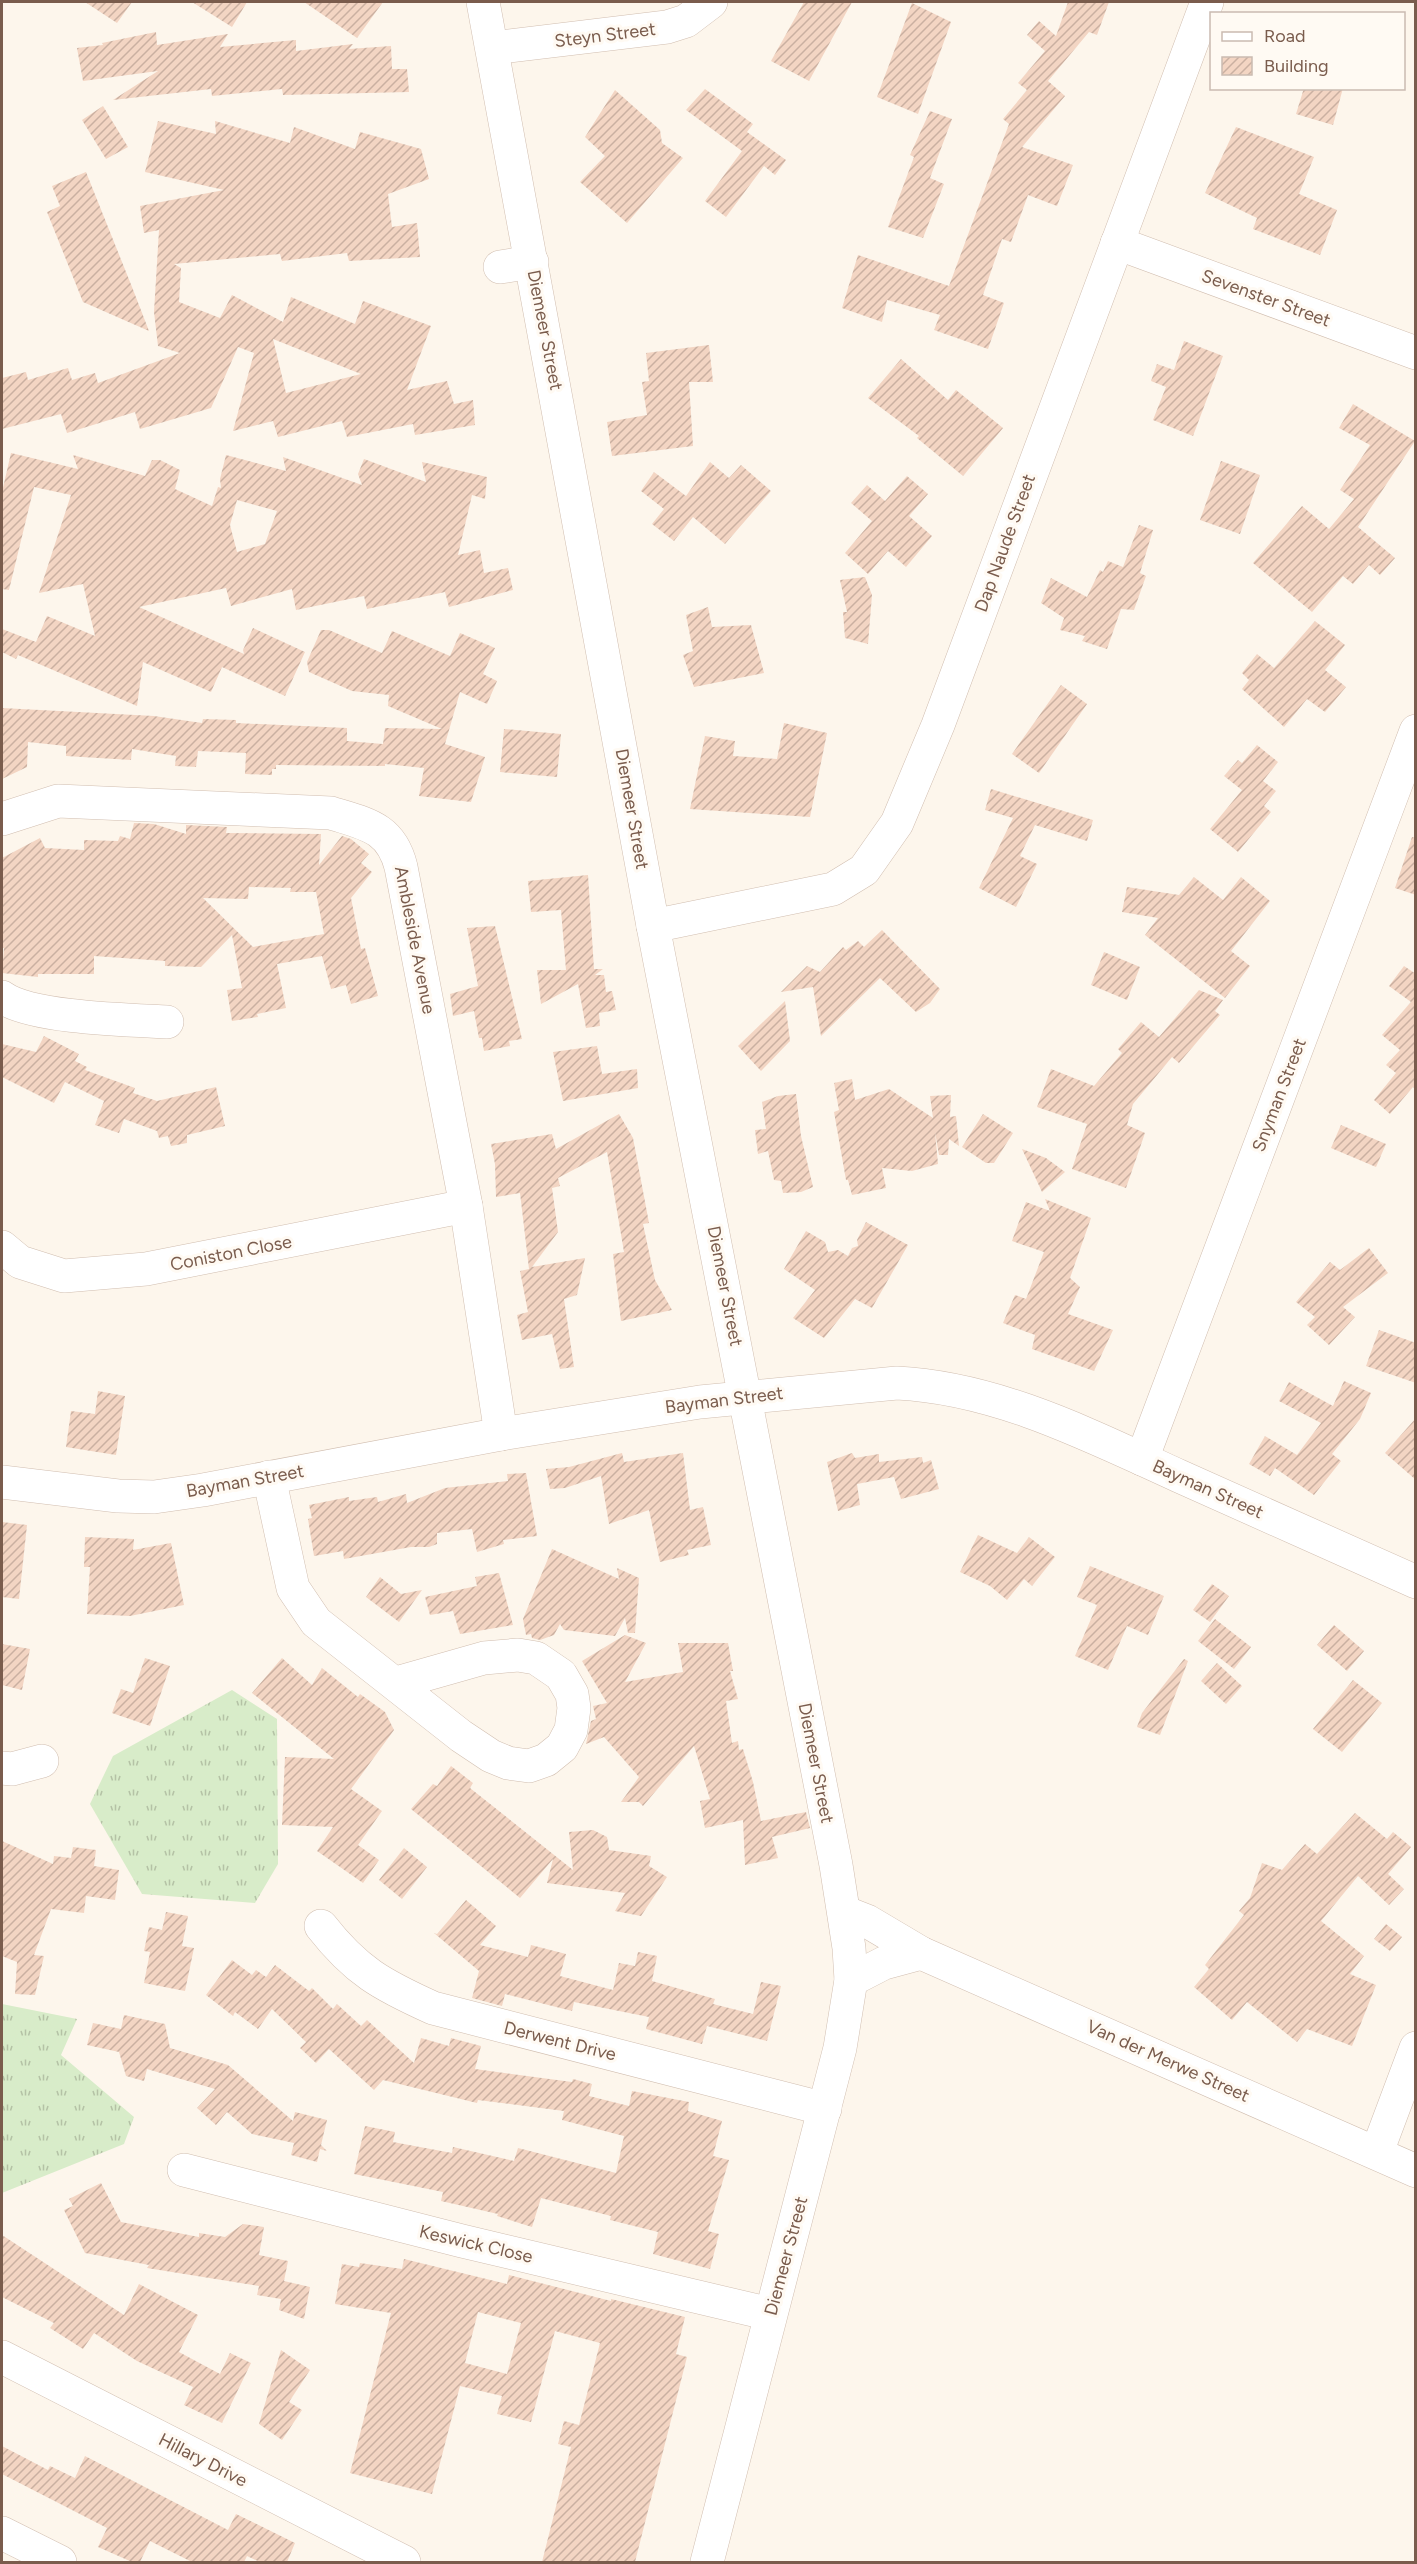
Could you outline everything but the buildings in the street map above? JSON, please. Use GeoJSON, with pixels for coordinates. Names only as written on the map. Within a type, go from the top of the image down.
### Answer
{"type":"FeatureCollection","features":[{"type":"Feature","properties":{"kind":"street","name":"Diemeer Street"},"geometry":{"type":"LineString","coordinates":[[483,2],[653,926],[746,1396],[844,1912],[851,1980],[847,2015],[825,2109],[707,2562]]}},
{"type":"Feature","properties":{"kind":"street","name":"Steyn Street"},"geometry":{"type":"LineString","coordinates":[[492,48],[667,27],[686,21],[711,2]]}},
{"type":"Feature","properties":{"kind":"street","name":"Dap Naude Street"},"geometry":{"type":"LineString","coordinates":[[653,926],[833,889],[864,870],[897,823],[938,725],[1207,2]]}},
{"type":"Feature","properties":{"kind":"street","name":"Sevenster Street"},"geometry":{"type":"LineString","coordinates":[[1117,243],[1416,353]]}},
{"type":"Feature","properties":{"kind":"street"},"geometry":{"type":"LineString","coordinates":[[500,267],[532,262]]}},
{"type":"Feature","properties":{"kind":"street","name":"Snyman Street"},"geometry":{"type":"LineString","coordinates":[[1142,1459],[1416,731]]}},
{"type":"Feature","properties":{"kind":"street","name":"Ambleside Avenue"},"geometry":{"type":"LineString","coordinates":[[2,819],[58,801],[331,813],[372,826],[394,845],[401,867],[466,1206],[501,1434]]}},
{"type":"Feature","properties":{"kind":"street"},"geometry":{"type":"LineString","coordinates":[[2,997],[18,1005],[52,1012],[167,1022]]}},
{"type":"Feature","properties":{"kind":"street","name":"Coniston Close"},"geometry":{"type":"LineString","coordinates":[[2,1247],[20,1262],[64,1276],[146,1269],[466,1206]]}},
{"type":"Feature","properties":{"kind":"street","name":"Bayman Street"},"geometry":{"type":"LineString","coordinates":[[2,1482],[118,1496],[154,1497],[501,1434],[746,1396],[897,1383],[957,1389],[1029,1412],[1142,1459],[1416,1582]]}},
{"type":"Feature","properties":{"kind":"street"},"geometry":{"type":"LineString","coordinates":[[269,1477],[293,1588],[316,1622],[461,1736],[491,1756],[508,1763],[529,1766],[546,1761],[562,1747],[571,1730],[574,1708],[572,1694],[561,1675],[536,1658],[518,1655],[484,1658],[396,1683]]}},
{"type":"Feature","properties":{"kind":"street"},"geometry":{"type":"LineString","coordinates":[[2,1768],[42,1761]]}},
{"type":"Feature","properties":{"kind":"street","name":"Van der Merwe Street"},"geometry":{"type":"LineString","coordinates":[[844,1912],[921,1953],[1416,2171]]}},
{"type":"Feature","properties":{"kind":"street","name":"Derwent Drive"},"geometry":{"type":"LineString","coordinates":[[321,1926],[343,1954],[363,1971],[398,1993],[433,2008],[825,2109]]}},
{"type":"Feature","properties":{"kind":"street"},"geometry":{"type":"LineString","coordinates":[[851,1980],[884,1963],[921,1953]]}},
{"type":"Feature","properties":{"kind":"street"},"geometry":{"type":"LineString","coordinates":[[1377,2152],[1416,2048]]}},
{"type":"Feature","properties":{"kind":"street","name":"Keswick Close"},"geometry":{"type":"LineString","coordinates":[[184,2170],[462,2241],[770,2314]]}},
{"type":"Feature","properties":{"kind":"street","name":"Hillary Drive"},"geometry":{"type":"LineString","coordinates":[[2,2357],[404,2562]]}},
{"type":"Feature","properties":{"kind":"street"},"geometry":{"type":"LineString","coordinates":[[2,2534],[60,2562]]}},
{"type":"Feature","properties":{"kind":"green space"},"geometry":{"type":"Polygon","coordinates":[[[232,1690],[277,1719],[278,1864],[255,1903],[142,1894],[90,1804],[113,1756],[232,1690]]]}},
{"type":"Feature","properties":{"kind":"green space"},"geometry":{"type":"Polygon","coordinates":[[[2,2004],[77,2019],[61,2055],[134,2117],[124,2144],[2,2193],[2,2004]]]}}]}
